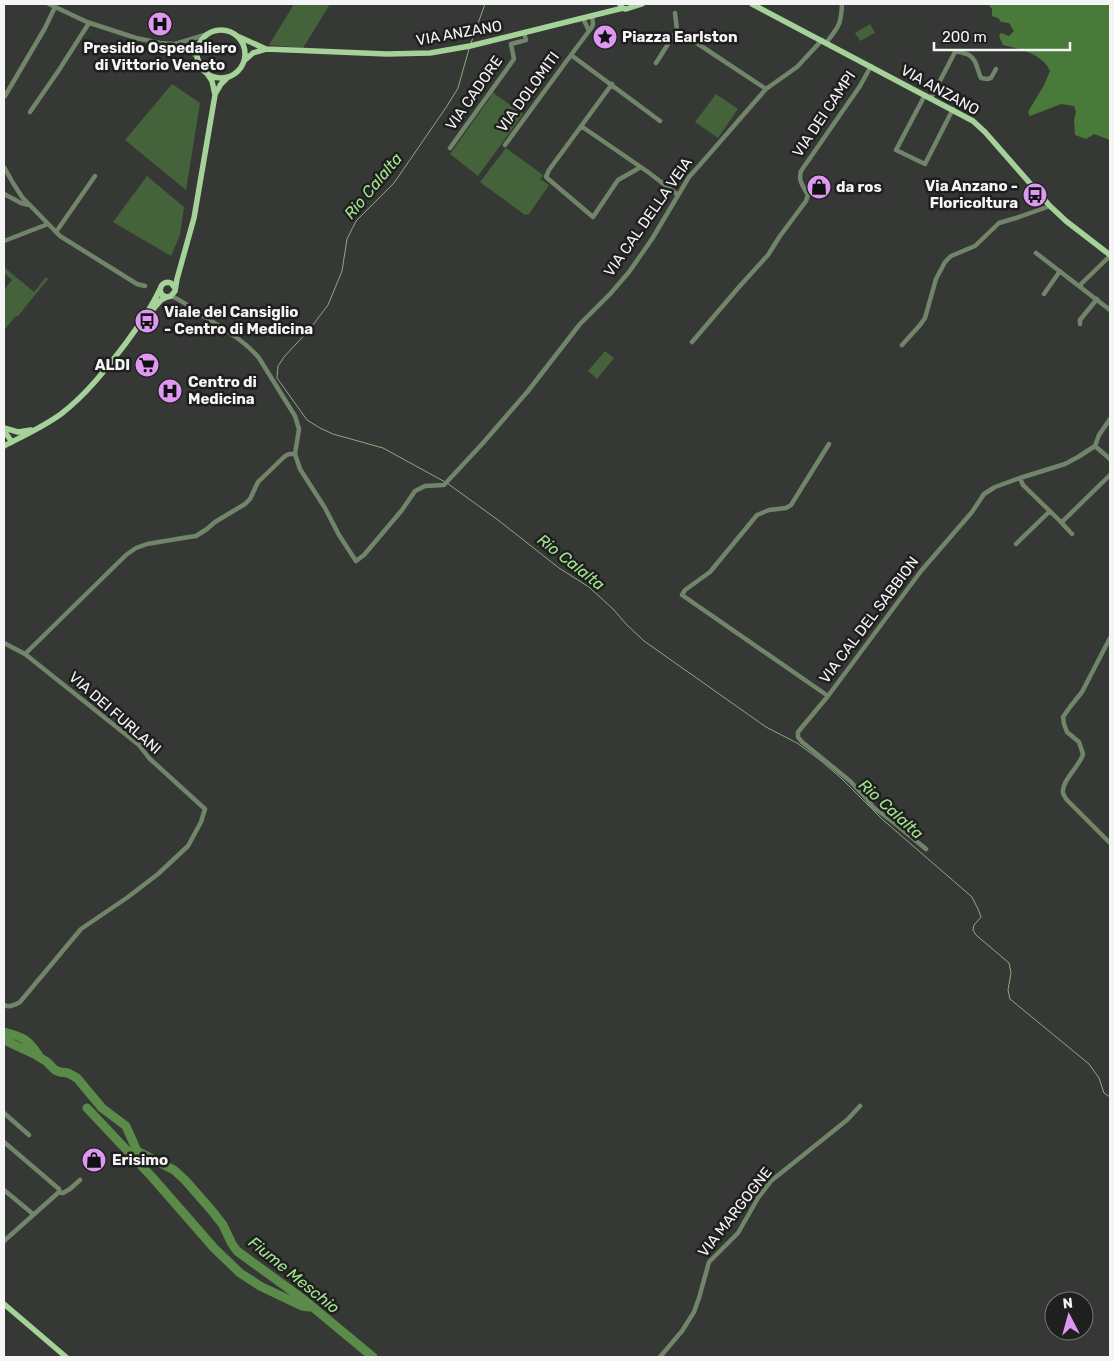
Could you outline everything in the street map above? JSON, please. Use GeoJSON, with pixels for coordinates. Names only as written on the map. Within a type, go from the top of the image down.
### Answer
{"type":"FeatureCollection","features":[{"type":"Feature","properties":{"kind":"main road","name":"VIA ANZANO"},"geometry":{"type":"LineString","coordinates":[[237,36],[266,48],[400,54],[430,53],[462,48],[601,14],[624,5],[642,4]]}},
{"type":"Feature","properties":{"kind":"main road","name":"VIA ANZANO"},"geometry":{"type":"LineString","coordinates":[[752,4],[760,5],[824,42],[977,123],[1050,206],[1110,256]]}},
{"type":"Feature","properties":{"kind":"main road"},"geometry":{"type":"LineString","coordinates":[[215,95],[212,81],[198,60],[200,43],[208,34],[221,30],[228,31],[241,40],[245,51],[244,62]]}},
{"type":"Feature","properties":{"kind":"main road"},"geometry":{"type":"LineString","coordinates":[[138,326],[161,300],[172,293],[188,243],[195,213],[215,95],[221,84],[238,70],[253,53],[266,48]]}},
{"type":"Feature","properties":{"kind":"main road"},"geometry":{"type":"LineString","coordinates":[[206,72],[217,77],[229,76]]}},
{"type":"Feature","properties":{"kind":"main road"},"geometry":{"type":"LineString","coordinates":[[4,446],[38,429],[61,414],[85,393],[104,372],[138,326],[161,288],[172,279],[188,243]]}},
{"type":"Feature","properties":{"kind":"main road"},"geometry":{"type":"LineString","coordinates":[[166,283],[171,283],[172,293]]}},
{"type":"Feature","properties":{"kind":"main road"},"geometry":{"type":"LineString","coordinates":[[161,288],[161,292],[172,293]]}},
{"type":"Feature","properties":{"kind":"main road"},"geometry":{"type":"LineString","coordinates":[[4,429],[18,432],[38,429]]}},
{"type":"Feature","properties":{"kind":"main road"},"geometry":{"type":"LineString","coordinates":[[4,429],[12,442]]}},
{"type":"Feature","properties":{"kind":"main road"},"geometry":{"type":"LineString","coordinates":[[4,1304],[66,1357]]}},
{"type":"Feature","properties":{"kind":"street"},"geometry":{"type":"LineString","coordinates":[[49,4],[89,23],[136,38],[165,44],[175,44],[208,34]]}},
{"type":"Feature","properties":{"kind":"street"},"geometry":{"type":"LineString","coordinates":[[5,96],[57,8],[62,4]]}},
{"type":"Feature","properties":{"kind":"street","name":"VIA CAL DELLA VEIA"},"geometry":{"type":"LineString","coordinates":[[295,454],[300,470],[325,508],[339,534],[358,560],[402,510],[415,491],[425,486],[444,485],[483,443],[532,386],[580,324],[629,272],[652,239],[689,177],[698,166],[766,89],[797,67],[840,25],[842,4]]}},
{"type":"Feature","properties":{"kind":"street"},"geometry":{"type":"LineString","coordinates":[[656,63],[677,30],[675,13]]}},
{"type":"Feature","properties":{"kind":"street"},"geometry":{"type":"LineString","coordinates":[[589,31],[593,24],[592,16]]}},
{"type":"Feature","properties":{"kind":"street"},"geometry":{"type":"LineString","coordinates":[[584,18],[589,31]]}},
{"type":"Feature","properties":{"kind":"street"},"geometry":{"type":"LineString","coordinates":[[30,112],[89,23]]}},
{"type":"Feature","properties":{"kind":"street"},"geometry":{"type":"LineString","coordinates":[[677,30],[766,89]]}},
{"type":"Feature","properties":{"kind":"street","name":"VIA DOLOMITI"},"geometry":{"type":"LineString","coordinates":[[505,145],[589,31]]}},
{"type":"Feature","properties":{"kind":"street","name":"VIA CADORE"},"geometry":{"type":"LineString","coordinates":[[450,148],[514,59],[511,44],[526,40],[524,33]]}},
{"type":"Feature","properties":{"kind":"street"},"geometry":{"type":"LineString","coordinates":[[175,44],[189,49],[198,60]]}},
{"type":"Feature","properties":{"kind":"street"},"geometry":{"type":"LineString","coordinates":[[953,109],[925,164],[896,150],[955,52],[959,51],[972,56],[981,78],[991,78],[996,69]]}},
{"type":"Feature","properties":{"kind":"street"},"geometry":{"type":"LineString","coordinates":[[571,55],[660,121]]}},
{"type":"Feature","properties":{"kind":"street","name":"VIA DEI CAMPI"},"geometry":{"type":"LineString","coordinates":[[692,342],[738,287],[768,255],[806,201],[808,195],[800,182],[801,171],[860,86],[871,66]]}},
{"type":"Feature","properties":{"kind":"street"},"geometry":{"type":"LineString","coordinates":[[612,84],[549,170],[546,177],[593,218],[618,180],[641,168]]}},
{"type":"Feature","properties":{"kind":"street"},"geometry":{"type":"LineString","coordinates":[[581,126],[678,195]]}},
{"type":"Feature","properties":{"kind":"street"},"geometry":{"type":"LineString","coordinates":[[4,167],[17,190],[63,239],[137,284],[145,286]]}},
{"type":"Feature","properties":{"kind":"street"},"geometry":{"type":"LineString","coordinates":[[56,232],[96,176]]}},
{"type":"Feature","properties":{"kind":"street"},"geometry":{"type":"LineString","coordinates":[[4,194],[18,202],[29,204]]}},
{"type":"Feature","properties":{"kind":"street"},"geometry":{"type":"LineString","coordinates":[[902,345],[925,318],[936,279],[945,262],[951,256],[975,246],[999,223],[1019,218],[1050,206]]}},
{"type":"Feature","properties":{"kind":"street"},"geometry":{"type":"LineString","coordinates":[[4,241],[48,224]]}},
{"type":"Feature","properties":{"kind":"street"},"geometry":{"type":"LineString","coordinates":[[1036,253],[1110,310]]}},
{"type":"Feature","properties":{"kind":"street"},"geometry":{"type":"LineString","coordinates":[[1081,287],[1081,284],[1110,256]]}},
{"type":"Feature","properties":{"kind":"street"},"geometry":{"type":"LineString","coordinates":[[1044,294],[1060,271]]}},
{"type":"Feature","properties":{"kind":"street"},"geometry":{"type":"LineString","coordinates":[[25,654],[126,555],[136,548],[147,544],[196,536],[245,504],[250,499],[258,482],[285,456],[295,454],[299,429],[295,416],[259,358],[233,334],[172,293]]}},
{"type":"Feature","properties":{"kind":"street"},"geometry":{"type":"LineString","coordinates":[[1080,324],[1080,320],[1097,299]]}},
{"type":"Feature","properties":{"kind":"street"},"geometry":{"type":"LineString","coordinates":[[1072,534],[1023,485],[1020,478],[1065,464],[1095,446],[1099,435],[1110,419]]}},
{"type":"Feature","properties":{"kind":"street","name":"VIA CAL DEL SABBION"},"geometry":{"type":"LineString","coordinates":[[829,444],[791,505],[757,515],[710,572],[685,590],[682,595],[828,696],[921,571],[972,512],[984,494],[995,487],[1020,478]]}},
{"type":"Feature","properties":{"kind":"street"},"geometry":{"type":"LineString","coordinates":[[1095,446],[1110,459]]}},
{"type":"Feature","properties":{"kind":"street"},"geometry":{"type":"LineString","coordinates":[[1060,521],[1063,521],[1110,475]]}},
{"type":"Feature","properties":{"kind":"street"},"geometry":{"type":"LineString","coordinates":[[1016,544],[1050,511]]}},
{"type":"Feature","properties":{"kind":"street"},"geometry":{"type":"LineString","coordinates":[[1110,638],[1082,692],[1064,718],[1067,732],[1079,742],[1083,754],[1079,764],[1066,780],[1063,793],[1066,800],[1110,842]]}},
{"type":"Feature","properties":{"kind":"street","name":"VIA DEI FURLANI"},"geometry":{"type":"LineString","coordinates":[[4,643],[25,654],[139,745],[149,758],[204,809],[201,822],[188,846],[158,874],[81,929],[20,1002],[11,1006],[4,1005]]}},
{"type":"Feature","properties":{"kind":"street"},"geometry":{"type":"LineString","coordinates":[[828,696],[798,732],[798,737],[850,781],[873,807],[926,849]]}},
{"type":"Feature","properties":{"kind":"street","name":"VIA MARGOGNE"},"geometry":{"type":"LineString","coordinates":[[660,1357],[682,1331],[694,1312],[709,1262],[738,1233],[758,1198],[771,1181],[847,1120],[860,1106]]}},
{"type":"Feature","properties":{"kind":"street"},"geometry":{"type":"LineString","coordinates":[[4,1113],[29,1135]]}},
{"type":"Feature","properties":{"kind":"street"},"geometry":{"type":"LineString","coordinates":[[4,1142],[63,1193],[80,1180]]}},
{"type":"Feature","properties":{"kind":"street"},"geometry":{"type":"LineString","coordinates":[[4,1190],[33,1214]]}},
{"type":"Feature","properties":{"kind":"street"},"geometry":{"type":"LineString","coordinates":[[4,1241],[59,1190]]}},
{"type":"Feature","properties":{"kind":"green space"},"geometry":{"type":"Polygon","coordinates":[[[294,4],[330,4],[303,48],[269,45],[294,4]]]}},
{"type":"Feature","properties":{"kind":"green space"},"geometry":{"type":"Polygon","coordinates":[[[988,4],[1110,4],[1110,140],[1094,134],[1086,139],[1075,135],[1074,120],[1076,112],[1074,106],[1061,104],[1030,116],[1028,112],[1050,71],[1047,65],[1037,56],[1003,45],[999,36],[1001,33],[1009,36],[1014,31],[1009,23],[1001,22],[998,18],[992,16],[992,9],[988,4]]]}},
{"type":"Feature","properties":{"kind":"green space"},"geometry":{"type":"Polygon","coordinates":[[[870,24],[875,33],[860,41],[855,33],[870,24]]]}},
{"type":"Feature","properties":{"kind":"green space"},"geometry":{"type":"Polygon","coordinates":[[[172,84],[200,103],[186,190],[125,140],[172,84]]]}},
{"type":"Feature","properties":{"kind":"green space"},"geometry":{"type":"Polygon","coordinates":[[[492,92],[523,114],[478,176],[450,154],[490,98],[492,92]]]}},
{"type":"Feature","properties":{"kind":"green space"},"geometry":{"type":"Polygon","coordinates":[[[716,94],[738,109],[718,138],[695,122],[716,94]]]}},
{"type":"Feature","properties":{"kind":"green space"},"geometry":{"type":"Polygon","coordinates":[[[506,148],[543,175],[540,179],[549,185],[529,214],[525,215],[480,182],[506,148]]]}},
{"type":"Feature","properties":{"kind":"green space"},"geometry":{"type":"Polygon","coordinates":[[[147,176],[184,207],[180,235],[171,256],[113,222],[147,176]]]}},
{"type":"Feature","properties":{"kind":"green space"},"geometry":{"type":"Polygon","coordinates":[[[4,267],[34,292],[46,277],[48,279],[4,330],[4,290],[12,280],[4,273],[4,267]]]}},
{"type":"Feature","properties":{"kind":"green space"},"geometry":{"type":"Polygon","coordinates":[[[605,351],[614,358],[597,379],[588,371],[605,351]]]}},
{"type":"Feature","properties":{"kind":"waterway","name":"Rio Calalta"},"geometry":{"type":"LineString","coordinates":[[471,43],[485,4]]}},
{"type":"Feature","properties":{"kind":"waterway","name":"Rio Calalta"},"geometry":{"type":"LineString","coordinates":[[469,49],[458,88],[447,106],[394,183],[356,221],[347,239],[342,271],[328,305],[309,330],[284,357],[278,366],[277,378],[307,420],[333,434],[383,448],[447,483],[559,568],[589,587],[644,641],[766,727],[797,743],[841,778],[882,819],[972,897],[981,917],[974,925],[973,930],[976,935],[1009,963],[1011,973],[1008,990],[1010,999],[1089,1064],[1099,1078],[1104,1093],[1110,1097]]}},
{"type":"Feature","properties":{"kind":"waterway"},"geometry":{"type":"LineString","coordinates":[[4,1032],[16,1035],[24,1040],[32,1046],[39,1056]]}},
{"type":"Feature","properties":{"kind":"waterway","name":"Fiume Meschio"},"geometry":{"type":"LineString","coordinates":[[4,1040],[36,1055],[55,1070],[68,1073],[77,1078],[102,1108],[126,1126],[137,1151],[174,1170],[185,1180],[223,1225],[237,1251],[303,1299],[373,1357]]}},
{"type":"Feature","properties":{"kind":"waterway"},"geometry":{"type":"LineString","coordinates":[[87,1108],[152,1177],[214,1248],[240,1273],[260,1286],[302,1306],[309,1307]]}},
{"type":"Feature","properties":{"kind":"place","name":"Presidio Ospedaliero di Vittorio Veneto"},"geometry":{"type":"Point","coordinates":[160,24]}},
{"type":"Feature","properties":{"kind":"place","name":"Piazza Earlston"},"geometry":{"type":"Point","coordinates":[605,37]}},
{"type":"Feature","properties":{"kind":"place","name":"da ros"},"geometry":{"type":"Point","coordinates":[819,187]}},
{"type":"Feature","properties":{"kind":"place","name":"Via Anzano - Floricoltura"},"geometry":{"type":"Point","coordinates":[1035,195]}},
{"type":"Feature","properties":{"kind":"place","name":"Viale del Cansiglio - Centro di Medicina"},"geometry":{"type":"Point","coordinates":[147,321]}},
{"type":"Feature","properties":{"kind":"place","name":"ALDI"},"geometry":{"type":"Point","coordinates":[147,365]}},
{"type":"Feature","properties":{"kind":"place","name":"Centro di Medicina"},"geometry":{"type":"Point","coordinates":[170,391]}},
{"type":"Feature","properties":{"kind":"place","name":"Erisimo"},"geometry":{"type":"Point","coordinates":[94,1160]}}]}
